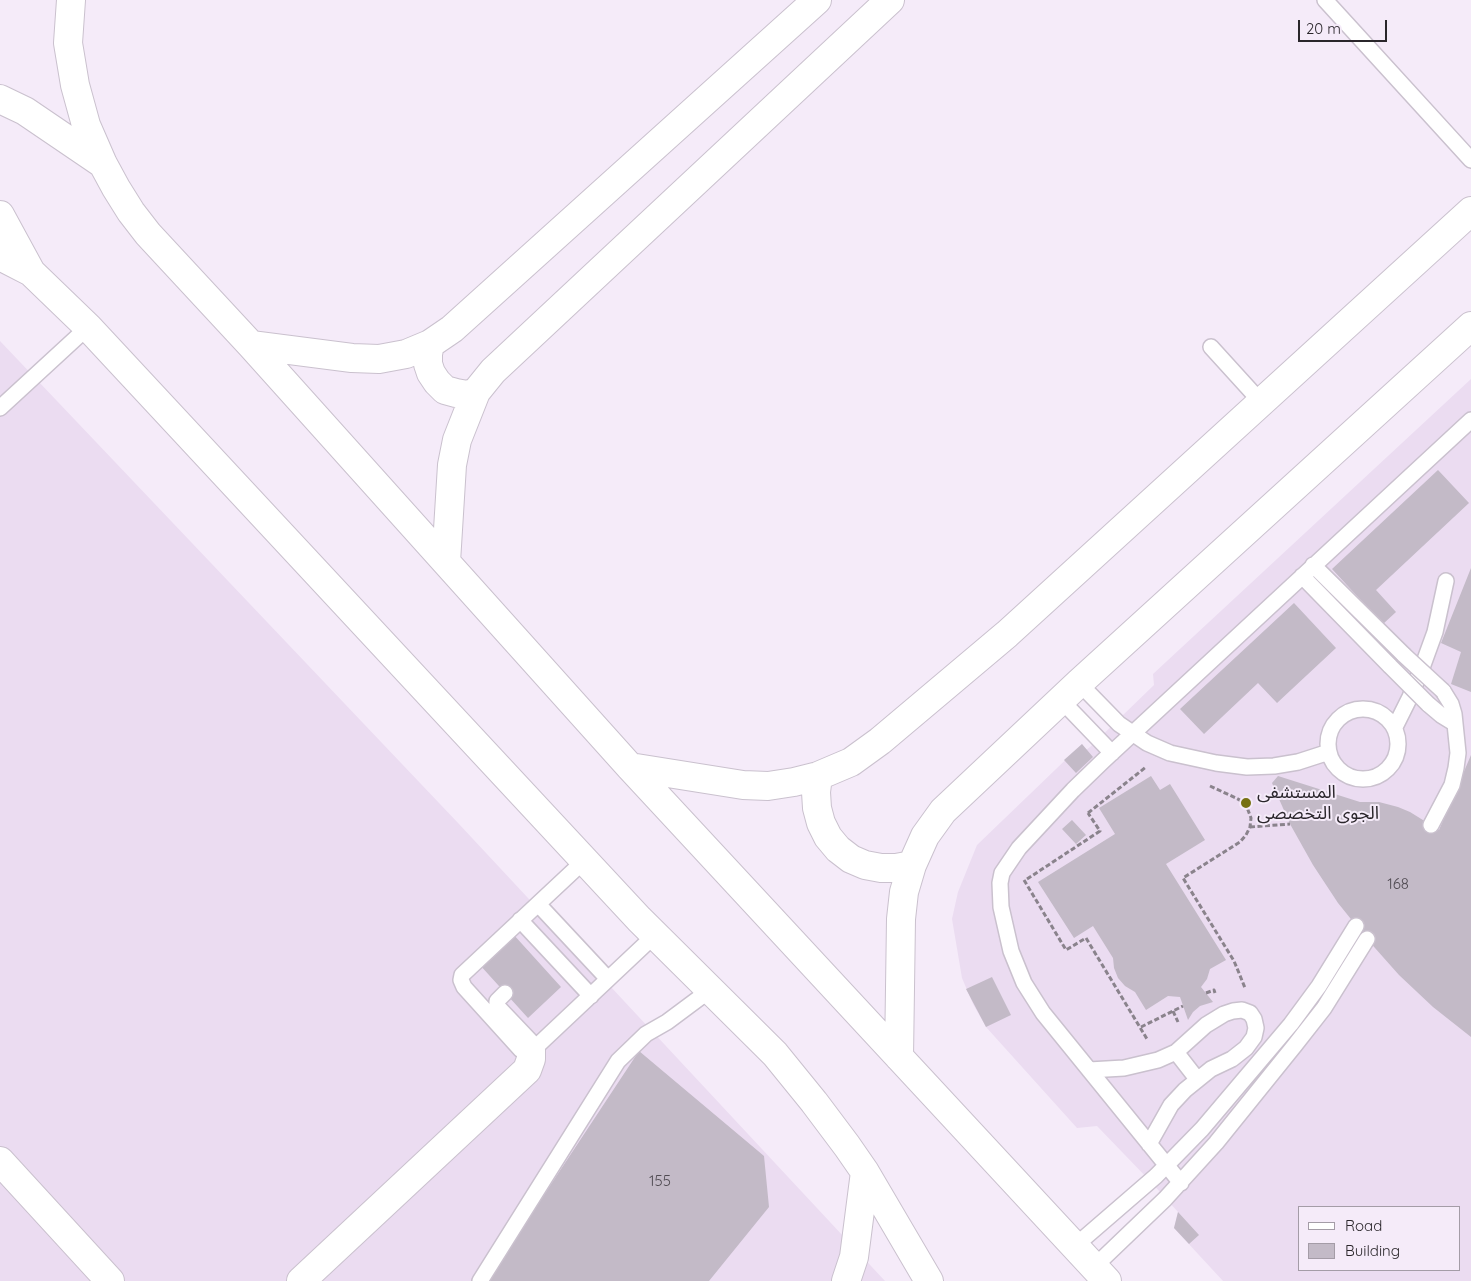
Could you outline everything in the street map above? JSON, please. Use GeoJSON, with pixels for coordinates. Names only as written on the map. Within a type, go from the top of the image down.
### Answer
{"type":"FeatureCollection","features":[{"type":"Feature","properties":{"kind":"street"},"geometry":{"type":"LineString","coordinates":[[71,0],[68,43],[74,85],[86,125],[116,188],[148,234],[251,345],[630,767],[1101,1274]]}},
{"type":"Feature","properties":{"kind":"street"},"geometry":{"type":"LineString","coordinates":[[251,345],[352,358],[379,359],[406,354],[430,344],[452,329],[817,0]]}},
{"type":"Feature","properties":{"kind":"street"},"geometry":{"type":"LineString","coordinates":[[446,562],[452,465],[458,440],[476,392],[493,371],[890,0]]}},
{"type":"Feature","properties":{"kind":"street"},"geometry":{"type":"LineString","coordinates":[[0,99],[25,111],[103,164]]}},
{"type":"Feature","properties":{"kind":"street"},"geometry":{"type":"LineString","coordinates":[[630,767],[743,785],[768,786],[818,776],[851,762],[887,735],[1006,634],[1471,211]]}},
{"type":"Feature","properties":{"kind":"street"},"geometry":{"type":"LineString","coordinates":[[0,215],[31,272]]}},
{"type":"Feature","properties":{"kind":"street"},"geometry":{"type":"LineString","coordinates":[[0,256],[31,272],[88,327],[655,935],[775,1054],[814,1102],[865,1172],[929,1281]]}},
{"type":"Feature","properties":{"kind":"street"},"geometry":{"type":"LineString","coordinates":[[899,1057],[901,919],[904,892],[912,865],[925,836],[943,811],[1070,692],[1471,326]]}},
{"type":"Feature","properties":{"kind":"street"},"geometry":{"type":"LineString","coordinates":[[430,344],[428,364],[437,382],[445,390],[456,394],[467,395],[476,392]]}},
{"type":"Feature","properties":{"kind":"street"},"geometry":{"type":"LineString","coordinates":[[818,776],[817,808],[821,823],[838,849],[865,865],[881,868],[912,865]]}},
{"type":"Feature","properties":{"kind":"street"},"geometry":{"type":"LineString","coordinates":[[301,1281],[527,1070],[533,1048]]}},
{"type":"Feature","properties":{"kind":"street"},"geometry":{"type":"LineString","coordinates":[[0,1161],[110,1281]]}},
{"type":"Feature","properties":{"kind":"street"},"geometry":{"type":"LineString","coordinates":[[846,1281],[854,1257],[865,1172]]}},
{"type":"Feature","properties":{"kind":"lane"},"geometry":{"type":"LineString","coordinates":[[1325,0],[1471,160]]}},
{"type":"Feature","properties":{"kind":"lane"},"geometry":{"type":"LineString","coordinates":[[3,399],[88,327]]}},
{"type":"Feature","properties":{"kind":"lane"},"geometry":{"type":"LineString","coordinates":[[1212,347],[1261,402]]}},
{"type":"Feature","properties":{"kind":"lane"},"geometry":{"type":"LineString","coordinates":[[1181,1183],[1088,1070],[1033,998],[1011,951],[1000,894],[1002,873],[1019,848],[1073,790],[1308,570],[1468,427]]}},
{"type":"Feature","properties":{"kind":"lane"},"geometry":{"type":"LineString","coordinates":[[1308,570],[1443,690],[1451,704],[1454,714],[1458,753],[1456,768],[1452,785],[1431,825]]}},
{"type":"Feature","properties":{"kind":"lane"},"geometry":{"type":"LineString","coordinates":[[1308,570],[1390,666],[1428,704],[1454,724]]}},
{"type":"Feature","properties":{"kind":"lane"},"geometry":{"type":"LineString","coordinates":[[1395,727],[1426,657],[1437,624],[1446,581]]}},
{"type":"Feature","properties":{"kind":"lane"},"geometry":{"type":"LineString","coordinates":[[1070,692],[1132,734],[1170,753],[1232,766],[1274,766],[1298,762],[1329,752]]}},
{"type":"Feature","properties":{"kind":"lane"},"geometry":{"type":"LineString","coordinates":[[1070,692],[1112,753]]}},
{"type":"Feature","properties":{"kind":"lane"},"geometry":{"type":"LineString","coordinates":[[1365,708],[1377,711],[1395,727],[1399,739],[1398,751],[1393,763],[1385,772],[1374,778],[1362,780],[1350,777],[1340,771],[1332,761],[1328,737],[1333,725],[1341,716],[1352,710],[1365,708]]}},
{"type":"Feature","properties":{"kind":"lane"},"geometry":{"type":"LineString","coordinates":[[585,860],[462,975],[461,980],[464,987],[521,1050],[525,1051],[533,1048],[655,935]]}},
{"type":"Feature","properties":{"kind":"lane"},"geometry":{"type":"LineString","coordinates":[[538,904],[608,979]]}},
{"type":"Feature","properties":{"kind":"lane"},"geometry":{"type":"LineString","coordinates":[[520,920],[544,957],[591,996]]}},
{"type":"Feature","properties":{"kind":"lane"},"geometry":{"type":"LineString","coordinates":[[1075,1246],[1166,1166],[1202,1129],[1282,1036],[1318,986],[1356,926]]}},
{"type":"Feature","properties":{"kind":"lane"},"geometry":{"type":"LineString","coordinates":[[1101,1274],[1216,1143],[1295,1045],[1324,1008],[1367,939]]}},
{"type":"Feature","properties":{"kind":"lane"},"geometry":{"type":"LineString","coordinates":[[480,1281],[618,1061],[646,1034],[667,1022],[710,990]]}},
{"type":"Feature","properties":{"kind":"lane"},"geometry":{"type":"LineString","coordinates":[[505,993],[497,1001],[497,1006],[533,1048]]}},
{"type":"Feature","properties":{"kind":"lane"},"geometry":{"type":"LineString","coordinates":[[1088,1070],[1124,1068],[1158,1060],[1176,1052],[1206,1025],[1224,1014],[1242,1010],[1250,1013],[1256,1028],[1254,1037],[1246,1048],[1232,1059],[1211,1069],[1185,1090],[1171,1105],[1149,1144]]}},
{"type":"Feature","properties":{"kind":"lane"},"geometry":{"type":"LineString","coordinates":[[1176,1052],[1197,1079]]}},
{"type":"Feature","properties":{"kind":"path"},"geometry":{"type":"LineString","coordinates":[[1088,813],[1152,762]]}},
{"type":"Feature","properties":{"kind":"path"},"geometry":{"type":"LineString","coordinates":[[1202,783],[1243,802],[1251,818],[1250,827],[1240,842],[1183,878],[1234,961],[1244,988],[1250,1013]]}},
{"type":"Feature","properties":{"kind":"path"},"geometry":{"type":"LineString","coordinates":[[1024,881],[1100,831],[1073,790]]}},
{"type":"Feature","properties":{"kind":"path"},"geometry":{"type":"LineString","coordinates":[[1250,827],[1290,824]]}},
{"type":"Feature","properties":{"kind":"path"},"geometry":{"type":"LineString","coordinates":[[1010,860],[1066,950],[1086,938],[1141,1027],[1158,1060]]}},
{"type":"Feature","properties":{"kind":"path"},"geometry":{"type":"LineString","coordinates":[[1141,1027],[1183,1006]]}},
{"type":"Feature","properties":{"kind":"shaded area"},"geometry":{"type":"Polygon","coordinates":[[[0,341],[459,824],[885,1281],[0,1281],[0,341]]]}},
{"type":"Feature","properties":{"kind":"shaded area","name":"المستشفى الجوى التخصصى"},"geometry":{"type":"Polygon","coordinates":[[[1471,379],[1471,1281],[1223,1281],[1174,1228],[1178,1212],[1097,1126],[1077,1128],[986,1027],[973,1004],[962,978],[952,919],[958,892],[977,845],[1082,744],[1086,750],[1090,747],[1154,685],[1153,674],[1471,379]]]}},
{"type":"Feature","properties":{"kind":"building"},"geometry":{"type":"Polygon","coordinates":[[[1438,470],[1469,503],[1376,590],[1396,612],[1383,624],[1332,569],[1438,470]]]}},
{"type":"Feature","properties":{"kind":"building"},"geometry":{"type":"Polygon","coordinates":[[[1471,568],[1471,692],[1451,684],[1461,652],[1441,643],[1471,568]]]}},
{"type":"Feature","properties":{"kind":"building"},"geometry":{"type":"Polygon","coordinates":[[[1294,603],[1336,648],[1277,703],[1258,683],[1204,734],[1180,709],[1294,603]]]}},
{"type":"Feature","properties":{"kind":"building"},"geometry":{"type":"Polygon","coordinates":[[[1082,744],[1093,757],[1076,773],[1064,760],[1082,744]]]}},
{"type":"Feature","properties":{"kind":"building"},"geometry":{"type":"Polygon","coordinates":[[[1471,755],[1471,1037],[1433,1007],[1399,975],[1338,903],[1313,865],[1290,824],[1272,783],[1278,776],[1360,802],[1379,802],[1398,807],[1410,812],[1439,830],[1471,755]]]}},
{"type":"Feature","properties":{"kind":"building"},"geometry":{"type":"Polygon","coordinates":[[[1151,776],[1160,790],[1170,784],[1205,840],[1166,864],[1226,960],[1210,969],[1207,979],[1201,987],[1213,1002],[1200,1006],[1188,1020],[1180,997],[1168,996],[1146,1010],[1135,992],[1125,986],[1118,978],[1113,958],[1093,926],[1074,938],[1038,882],[1115,834],[1099,808],[1151,776]]]}},
{"type":"Feature","properties":{"kind":"building"},"geometry":{"type":"Polygon","coordinates":[[[1072,820],[1086,835],[1076,844],[1062,829],[1072,820]]]}},
{"type":"Feature","properties":{"kind":"building"},"geometry":{"type":"Polygon","coordinates":[[[513,934],[561,987],[528,1018],[479,964],[513,934]]]}},
{"type":"Feature","properties":{"kind":"building"},"geometry":{"type":"Polygon","coordinates":[[[992,977],[1011,1015],[986,1027],[966,989],[992,977]]]}},
{"type":"Feature","properties":{"kind":"building"},"geometry":{"type":"Polygon","coordinates":[[[639,1051],[764,1156],[769,1207],[709,1281],[487,1281],[639,1051]]]}},
{"type":"Feature","properties":{"kind":"building"},"geometry":{"type":"Polygon","coordinates":[[[1178,1212],[1199,1235],[1189,1244],[1174,1228],[1178,1212]]]}},
{"type":"Feature","properties":{"kind":"place","name":"المستشفى الجوى التخصصى"},"geometry":{"type":"Point","coordinates":[1246,803]}}]}
